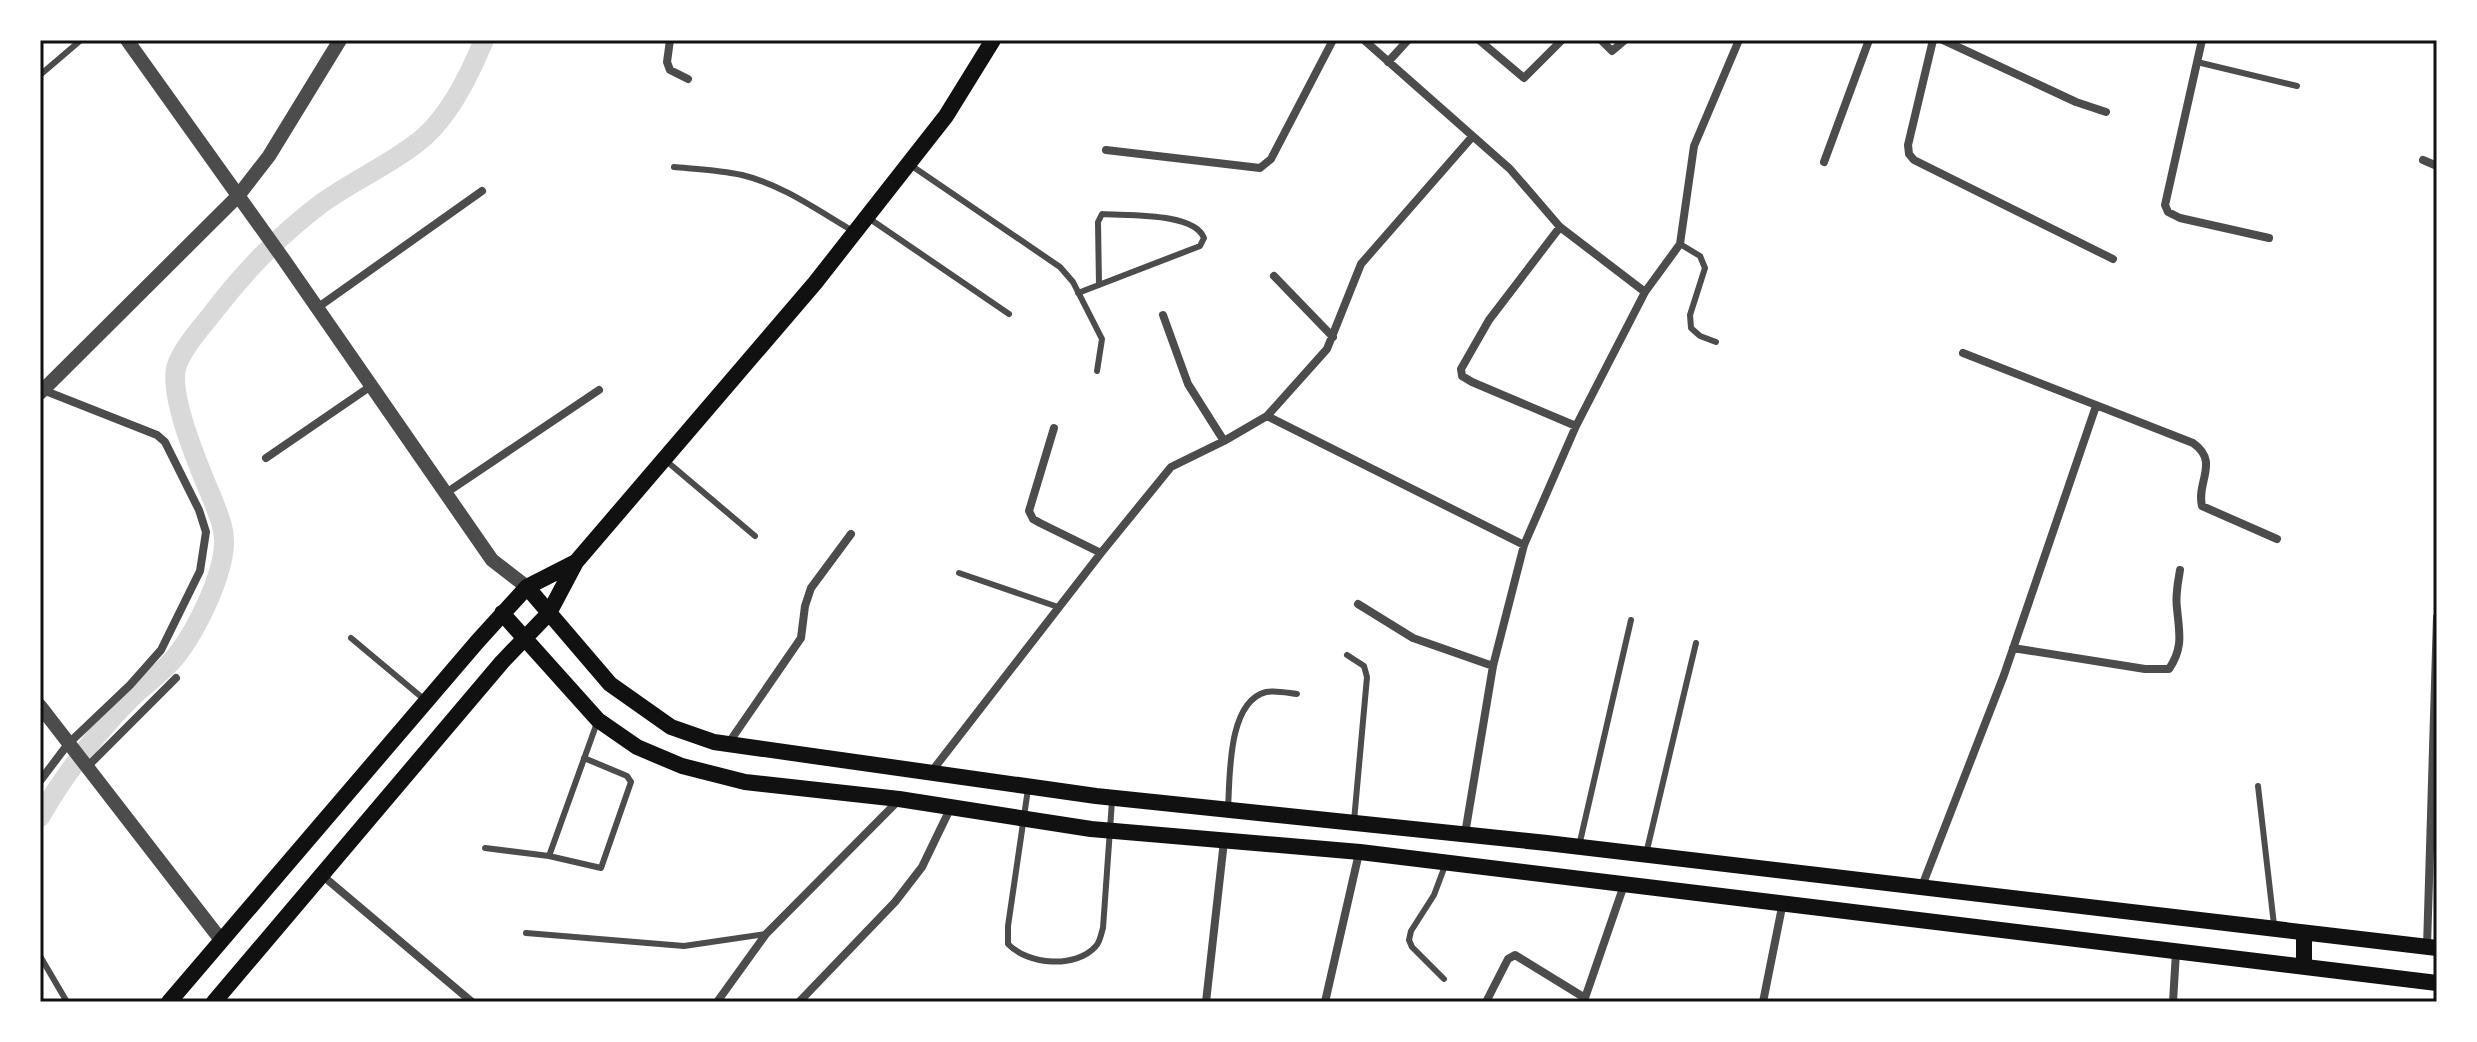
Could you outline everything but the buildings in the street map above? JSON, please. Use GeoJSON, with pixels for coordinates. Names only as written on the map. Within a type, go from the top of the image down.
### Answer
{"type":"FeatureCollection","features":[{"type":"Feature","properties":{"kind":"main road"},"geometry":{"type":"LineString","coordinates":[[214,1002],[549,613],[576,562],[815,283],[946,116],[993,40]]}},
{"type":"Feature","properties":{"kind":"main road"},"geometry":{"type":"LineString","coordinates":[[169,1002],[502,613],[527,587],[576,562]]}},
{"type":"Feature","properties":{"kind":"main road"},"geometry":{"type":"LineString","coordinates":[[527,587],[610,684],[671,727],[714,742],[1113,798],[1465,834],[2432,948]]}},
{"type":"Feature","properties":{"kind":"main road"},"geometry":{"type":"LineString","coordinates":[[502,613],[598,720],[637,747],[682,766],[745,782],[899,799],[1110,831],[1360,852],[2437,983]]}},
{"type":"Feature","properties":{"kind":"main road"},"geometry":{"type":"LineString","coordinates":[[2304,933],[2304,967]]}},
{"type":"Feature","properties":{"kind":"street"},"geometry":{"type":"LineString","coordinates":[[127,40],[492,560],[527,587]]}},
{"type":"Feature","properties":{"kind":"street"},"geometry":{"type":"LineString","coordinates":[[40,781],[161,650],[200,571],[206,532],[199,510],[165,442],[157,435],[41,390],[238,196],[269,156],[340,40]]}},
{"type":"Feature","properties":{"kind":"street"},"geometry":{"type":"LineString","coordinates":[[670,40],[667,62],[670,70],[688,79]]}},
{"type":"Feature","properties":{"kind":"street"},"geometry":{"type":"LineString","coordinates":[[1106,150],[1260,168],[1271,159],[1333,40]]}},
{"type":"Feature","properties":{"kind":"street"},"geometry":{"type":"LineString","coordinates":[[1364,40],[1510,169],[1560,227],[1645,292]]}},
{"type":"Feature","properties":{"kind":"street"},"geometry":{"type":"LineString","coordinates":[[1388,62],[1408,40]]}},
{"type":"Feature","properties":{"kind":"street"},"geometry":{"type":"LineString","coordinates":[[1479,40],[1524,78],[1562,40]]}},
{"type":"Feature","properties":{"kind":"street"},"geometry":{"type":"LineString","coordinates":[[1601,40],[1612,51],[1625,40]]}},
{"type":"Feature","properties":{"kind":"street"},"geometry":{"type":"LineString","coordinates":[[1465,834],[1493,666],[1524,545],[1576,426],[1645,292],[1680,244],[1694,146],[1739,40]]}},
{"type":"Feature","properties":{"kind":"street"},"geometry":{"type":"LineString","coordinates":[[1824,162],[1869,40]]}},
{"type":"Feature","properties":{"kind":"street"},"geometry":{"type":"LineString","coordinates":[[1933,40],[1908,145],[1909,154],[1914,160],[2113,259]]}},
{"type":"Feature","properties":{"kind":"street"},"geometry":{"type":"LineString","coordinates":[[1943,40],[2076,102],[2106,112]]}},
{"type":"Feature","properties":{"kind":"street"},"geometry":{"type":"LineString","coordinates":[[2202,40],[2165,205],[2168,212],[2180,218],[2269,238]]}},
{"type":"Feature","properties":{"kind":"street"},"geometry":{"type":"LineString","coordinates":[[932,771],[1171,467],[1267,416],[1327,349],[1361,264],[1472,137]]}},
{"type":"Feature","properties":{"kind":"street"},"geometry":{"type":"LineString","coordinates":[[2423,160],[2437,166]]}},
{"type":"Feature","properties":{"kind":"street"},"geometry":{"type":"LineString","coordinates":[[317,308],[482,191]]}},
{"type":"Feature","properties":{"kind":"street"},"geometry":{"type":"LineString","coordinates":[[1560,227],[1489,320],[1461,369],[1462,376],[1472,382],[1576,426]]}},
{"type":"Feature","properties":{"kind":"street"},"geometry":{"type":"LineString","coordinates":[[1274,276],[1333,337]]}},
{"type":"Feature","properties":{"kind":"street"},"geometry":{"type":"LineString","coordinates":[[1163,315],[1188,384],[1224,441]]}},
{"type":"Feature","properties":{"kind":"street"},"geometry":{"type":"LineString","coordinates":[[1963,353],[2193,443],[2206,456],[2205,480],[2200,497],[2202,506],[2277,539]]}},
{"type":"Feature","properties":{"kind":"street"},"geometry":{"type":"LineString","coordinates":[[266,458],[371,386]]}},
{"type":"Feature","properties":{"kind":"street"},"geometry":{"type":"LineString","coordinates":[[446,493],[599,390]]}},
{"type":"Feature","properties":{"kind":"street"},"geometry":{"type":"LineString","coordinates":[[1921,887],[2013,648],[2096,406]]}},
{"type":"Feature","properties":{"kind":"street"},"geometry":{"type":"LineString","coordinates":[[1267,416],[1524,545]]}},
{"type":"Feature","properties":{"kind":"street"},"geometry":{"type":"LineString","coordinates":[[1054,428],[1029,511],[1033,519],[1101,553]]}},
{"type":"Feature","properties":{"kind":"street"},"geometry":{"type":"LineString","coordinates":[[728,744],[801,638],[811,588],[851,534]]}},
{"type":"Feature","properties":{"kind":"street"},"geometry":{"type":"LineString","coordinates":[[2013,648],[2145,669],[2169,669],[2179,647],[2181,624],[2177,592],[2180,570]]}},
{"type":"Feature","properties":{"kind":"street"},"geometry":{"type":"LineString","coordinates":[[1358,604],[1413,638],[1493,666]]}},
{"type":"Feature","properties":{"kind":"street"},"geometry":{"type":"LineString","coordinates":[[2432,948],[2437,617]]}},
{"type":"Feature","properties":{"kind":"street"},"geometry":{"type":"LineString","coordinates":[[85,765],[176,678]]}},
{"type":"Feature","properties":{"kind":"street"},"geometry":{"type":"LineString","coordinates":[[40,706],[221,940]]}},
{"type":"Feature","properties":{"kind":"street"},"geometry":{"type":"LineString","coordinates":[[717,1002],[766,934],[899,799]]}},
{"type":"Feature","properties":{"kind":"street"},"geometry":{"type":"LineString","coordinates":[[799,1002],[895,902],[922,867],[951,807]]}},
{"type":"Feature","properties":{"kind":"street"},"geometry":{"type":"LineString","coordinates":[[1206,1002],[1224,841]]}},
{"type":"Feature","properties":{"kind":"street"},"geometry":{"type":"LineString","coordinates":[[1325,1002],[1360,852]]}},
{"type":"Feature","properties":{"kind":"street"},"geometry":{"type":"LineString","coordinates":[[323,876],[472,1002]]}},
{"type":"Feature","properties":{"kind":"street"},"geometry":{"type":"LineString","coordinates":[[1486,1002],[1508,959],[1515,955],[1584,1000],[1625,883]]}},
{"type":"Feature","properties":{"kind":"street"},"geometry":{"type":"LineString","coordinates":[[1763,1002],[1783,902]]}},
{"type":"Feature","properties":{"kind":"street"},"geometry":{"type":"LineString","coordinates":[[2173,1002],[2176,951]]}},
{"type":"Feature","properties":{"kind":"lane"},"geometry":{"type":"LineString","coordinates":[[40,75],[81,40]]}},
{"type":"Feature","properties":{"kind":"lane"},"geometry":{"type":"LineString","coordinates":[[2197,62],[2297,86]]}},
{"type":"Feature","properties":{"kind":"lane"},"geometry":{"type":"LineString","coordinates":[[909,164],[1060,267],[1078,293],[1102,339],[1097,371]]}},
{"type":"Feature","properties":{"kind":"lane"},"geometry":{"type":"LineString","coordinates":[[674,167],[740,174],[766,182],[855,232]]}},
{"type":"Feature","properties":{"kind":"lane"},"geometry":{"type":"LineString","coordinates":[[1078,293],[1099,285],[1200,246],[1204,238],[1201,231],[1184,220],[1102,214],[1098,222],[1099,285]]}},
{"type":"Feature","properties":{"kind":"lane"},"geometry":{"type":"LineString","coordinates":[[867,217],[1009,314]]}},
{"type":"Feature","properties":{"kind":"lane"},"geometry":{"type":"LineString","coordinates":[[1680,244],[1700,256],[1705,268],[1690,315],[1691,328],[1700,336],[1716,342]]}},
{"type":"Feature","properties":{"kind":"lane"},"geometry":{"type":"LineString","coordinates":[[664,459],[755,536]]}},
{"type":"Feature","properties":{"kind":"lane"},"geometry":{"type":"LineString","coordinates":[[959,573],[1058,607]]}},
{"type":"Feature","properties":{"kind":"lane"},"geometry":{"type":"LineString","coordinates":[[1579,847],[1631,620]]}},
{"type":"Feature","properties":{"kind":"lane"},"geometry":{"type":"LineString","coordinates":[[351,638],[426,701]]}},
{"type":"Feature","properties":{"kind":"lane"},"geometry":{"type":"LineString","coordinates":[[1646,855],[1696,643]]}},
{"type":"Feature","properties":{"kind":"lane"},"geometry":{"type":"LineString","coordinates":[[1347,655],[1364,666],[1367,677],[1354,823]]}},
{"type":"Feature","properties":{"kind":"lane"},"geometry":{"type":"LineString","coordinates":[[1228,810],[1235,731],[1244,712],[1252,699],[1268,692],[1297,694]]}},
{"type":"Feature","properties":{"kind":"lane"},"geometry":{"type":"LineString","coordinates":[[549,856],[598,720]]}},
{"type":"Feature","properties":{"kind":"lane"},"geometry":{"type":"LineString","coordinates":[[485,848],[549,856],[601,868],[631,782],[627,776],[584,758]]}},
{"type":"Feature","properties":{"kind":"lane"},"geometry":{"type":"LineString","coordinates":[[1029,786],[1008,944],[1017,953],[1057,962],[1082,957],[1098,945],[1103,928],[1113,798]]}},
{"type":"Feature","properties":{"kind":"lane"},"geometry":{"type":"LineString","coordinates":[[2258,786],[2274,929]]}},
{"type":"Feature","properties":{"kind":"lane"},"geometry":{"type":"LineString","coordinates":[[1444,979],[1412,947],[1409,940],[1411,931],[1434,895],[1446,863]]}},
{"type":"Feature","properties":{"kind":"lane"},"geometry":{"type":"LineString","coordinates":[[526,933],[684,946],[766,934]]}},
{"type":"Feature","properties":{"kind":"lane"},"geometry":{"type":"LineString","coordinates":[[40,956],[67,1002]]}},
{"type":"Feature","properties":{"kind":"waterway"},"geometry":{"type":"LineString","coordinates":[[40,817],[69,771],[103,728],[177,655],[200,617],[219,572],[224,545],[222,527],[186,432],[177,394],[177,365],[184,351],[239,281],[293,227],[333,195],[414,145],[437,124],[456,97],[484,40]]}}]}
